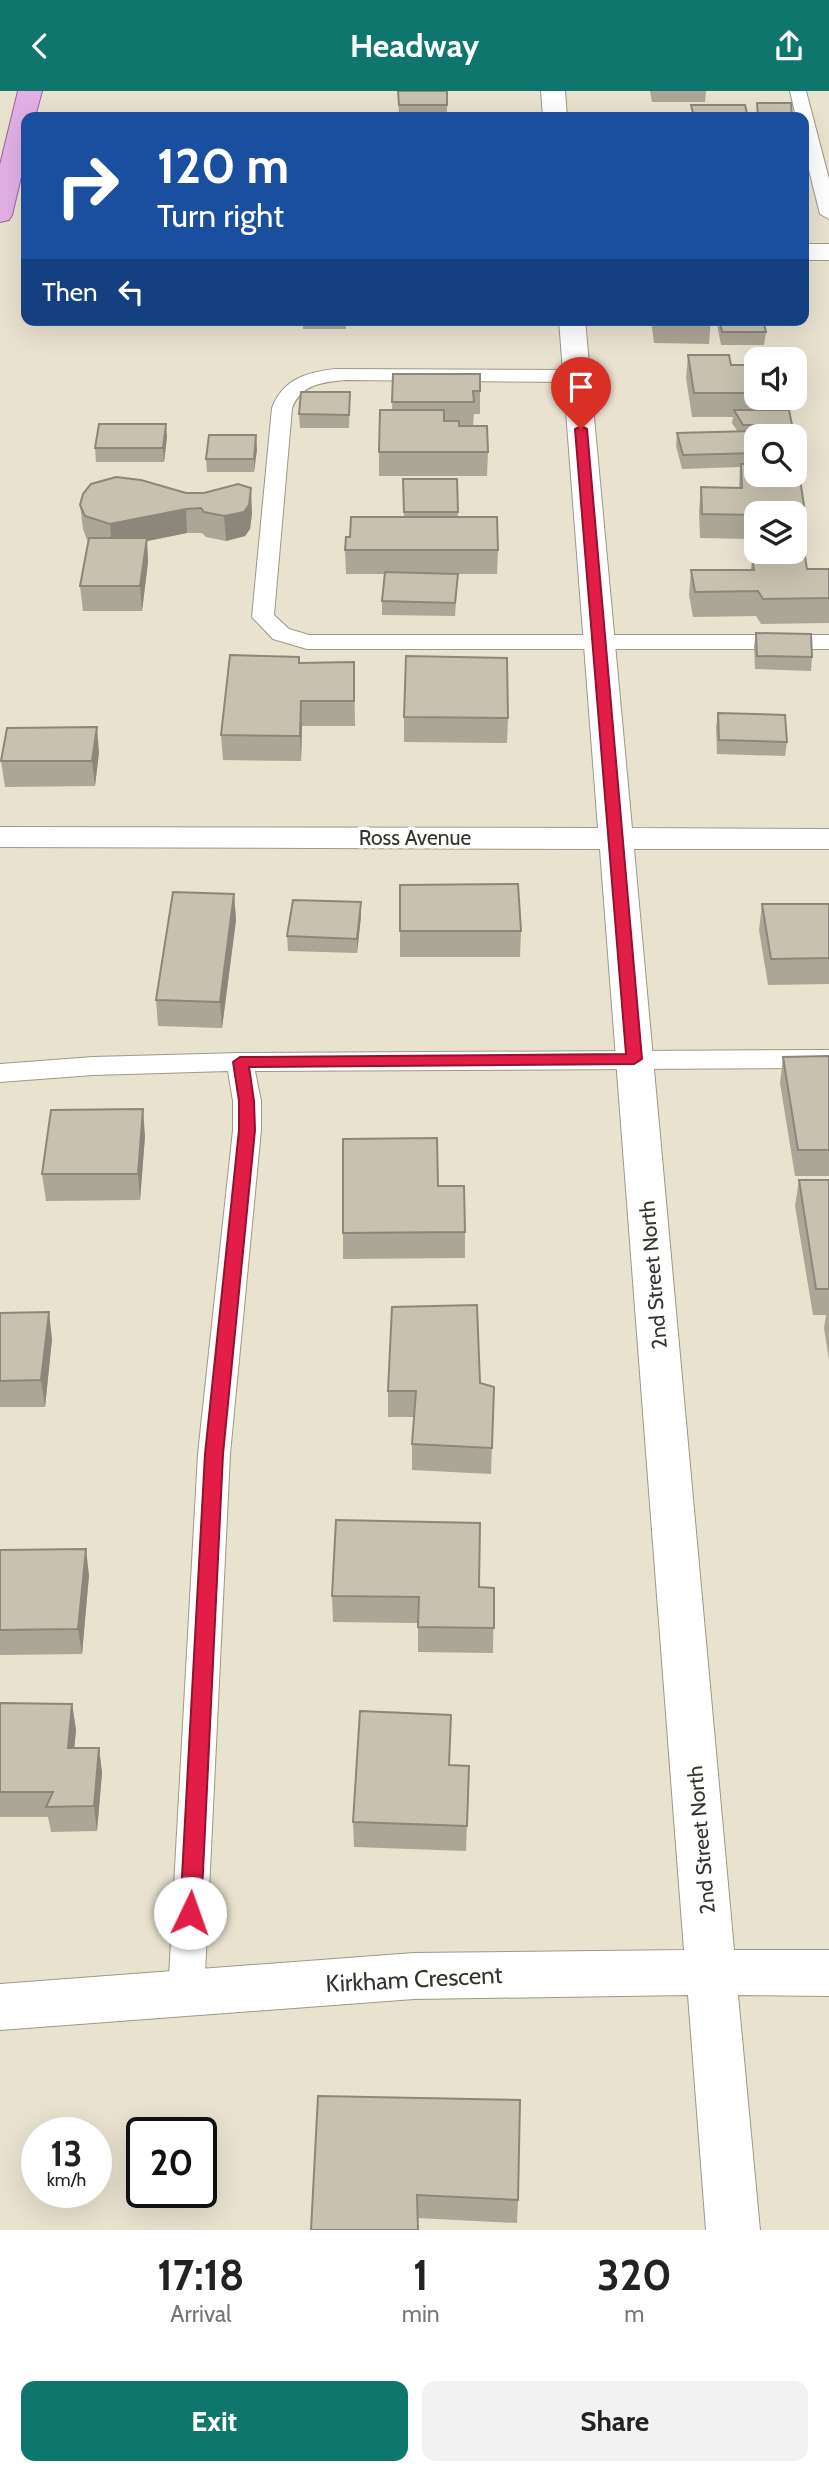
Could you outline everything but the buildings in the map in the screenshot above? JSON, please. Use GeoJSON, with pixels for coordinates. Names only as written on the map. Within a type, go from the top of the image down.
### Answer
{"type":"FeatureCollection","features":[{"type":"Feature","properties":{"kind":"main road"},"geometry":{"type":"LineString","coordinates":[[0,215],[13,152],[1,116]]}},
{"type":"Feature","properties":{"kind":"street"},"geometry":{"type":"LineString","coordinates":[[553,91],[555,112]]}},
{"type":"Feature","properties":{"kind":"street"},"geometry":{"type":"LineString","coordinates":[[809,252],[829,252]]}},
{"type":"Feature","properties":{"kind":"street","name":"2nd Street North"},"geometry":{"type":"LineString","coordinates":[[572,326],[733,2230]]}},
{"type":"Feature","properties":{"kind":"street","name":"Ross Avenue"},"geometry":{"type":"LineString","coordinates":[[0,837],[829,839]]}},
{"type":"Feature","properties":{"kind":"street","name":"Kirkham Crescent"},"geometry":{"type":"LineString","coordinates":[[0,2007],[414,1976],[829,1973]]}},
{"type":"Feature","properties":{"kind":"lane"},"geometry":{"type":"LineString","coordinates":[[798,91],[803,112]]}},
{"type":"Feature","properties":{"kind":"lane"},"geometry":{"type":"LineString","coordinates":[[809,135],[829,214]]}},
{"type":"Feature","properties":{"kind":"lane"},"geometry":{"type":"LineString","coordinates":[[576,376],[346,375],[328,376],[295,386],[285,396],[282,408],[263,617],[281,634],[307,642],[829,642]]}},
{"type":"Feature","properties":{"kind":"lane"},"geometry":{"type":"LineString","coordinates":[[0,1073],[93,1066],[240,1062],[829,1059]]}},
{"type":"Feature","properties":{"kind":"lane"},"geometry":{"type":"LineString","coordinates":[[186,1994],[214,1454],[247,1130],[247,1101],[240,1062]]}},
{"type":"Feature","properties":{"kind":"route"},"geometry":{"type":"LineString","coordinates":[[190,1913],[214,1454],[247,1130],[247,1101],[240,1062],[634,1059],[614,837],[601,641],[581,429]]}}]}
